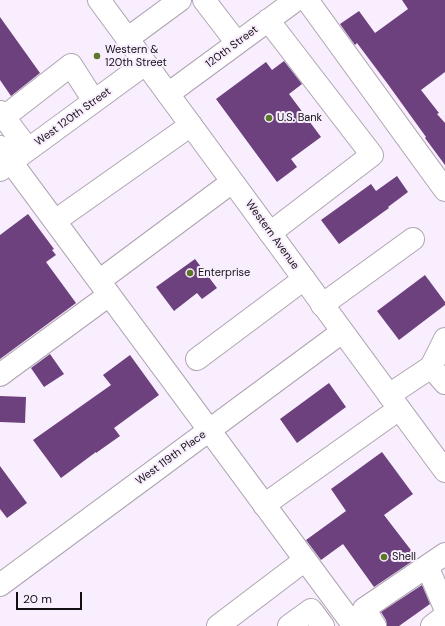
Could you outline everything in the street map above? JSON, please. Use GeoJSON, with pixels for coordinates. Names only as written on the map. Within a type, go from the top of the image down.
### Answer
{"type":"FeatureCollection","features":[{"type":"Feature","properties":{"kind":"street","name":"Western Avenue"},"geometry":{"type":"LineString","coordinates":[[99,0],[445,471]]}},
{"type":"Feature","properties":{"kind":"street"},"geometry":{"type":"LineString","coordinates":[[127,39],[179,0]]}},
{"type":"Feature","properties":{"kind":"street"},"geometry":{"type":"LineString","coordinates":[[204,0],[236,43]]}},
{"type":"Feature","properties":{"kind":"street","name":"120th Street"},"geometry":{"type":"LineString","coordinates":[[168,94],[296,0]]}},
{"type":"Feature","properties":{"kind":"street"},"geometry":{"type":"LineString","coordinates":[[307,0],[445,190]]}},
{"type":"Feature","properties":{"kind":"street"},"geometry":{"type":"LineString","coordinates":[[268,20],[372,155],[270,233]]}},
{"type":"Feature","properties":{"kind":"street","name":"West 120th Street"},"geometry":{"type":"LineString","coordinates":[[10,157],[94,101],[145,64]]}},
{"type":"Feature","properties":{"kind":"street"},"geometry":{"type":"LineString","coordinates":[[94,101],[71,66],[2,114],[10,157],[104,288],[354,626]]}},
{"type":"Feature","properties":{"kind":"street"},"geometry":{"type":"LineString","coordinates":[[55,221],[191,125]]}},
{"type":"Feature","properties":{"kind":"street"},"geometry":{"type":"LineString","coordinates":[[0,375],[232,182]]}},
{"type":"Feature","properties":{"kind":"street"},"geometry":{"type":"LineString","coordinates":[[322,305],[413,239]]}},
{"type":"Feature","properties":{"kind":"street"},"geometry":{"type":"LineString","coordinates":[[197,359],[304,279]]}},
{"type":"Feature","properties":{"kind":"street","name":"West 119th Place"},"geometry":{"type":"LineString","coordinates":[[0,585],[342,332]]}},
{"type":"Feature","properties":{"kind":"street"},"geometry":{"type":"LineString","coordinates":[[264,505],[394,402],[438,375],[445,338]]}},
{"type":"Feature","properties":{"kind":"street"},"geometry":{"type":"LineString","coordinates":[[375,626],[364,609],[445,554]]}},
{"type":"Feature","properties":{"kind":"street"},"geometry":{"type":"LineString","coordinates":[[218,626],[305,560]]}},
{"type":"Feature","properties":{"kind":"street"},"geometry":{"type":"LineString","coordinates":[[427,566],[445,608]]}},
{"type":"Feature","properties":{"kind":"street"},"geometry":{"type":"LineString","coordinates":[[289,626],[311,610],[323,626]]}},
{"type":"Feature","properties":{"kind":"street"},"geometry":{"type":"LineString","coordinates":[[432,626],[445,616]]}},
{"type":"Feature","properties":{"kind":"building"},"geometry":{"type":"Polygon","coordinates":[[[402,0],[445,0],[445,72],[421,90],[445,123],[445,165],[387,83],[357,43],[355,45],[340,24],[359,11],[375,33],[408,9],[402,0]]]}},
{"type":"Feature","properties":{"kind":"building"},"geometry":{"type":"Polygon","coordinates":[[[0,17],[40,73],[11,96],[0,80],[0,17]]]}},
{"type":"Feature","properties":{"kind":"building","name":"U.S. Bank"},"geometry":{"type":"Polygon","coordinates":[[[284,61],[302,84],[289,94],[321,137],[291,159],[297,167],[277,182],[216,99],[266,62],[272,70],[284,61]]]}},
{"type":"Feature","properties":{"kind":"building"},"geometry":{"type":"Polygon","coordinates":[[[397,176],[408,192],[388,207],[389,208],[339,244],[321,220],[371,184],[376,191],[397,176]]]}},
{"type":"Feature","properties":{"kind":"building"},"geometry":{"type":"Polygon","coordinates":[[[28,214],[54,249],[52,250],[56,255],[46,262],[76,303],[0,359],[0,235],[28,214]]]}},
{"type":"Feature","properties":{"kind":"building","name":"Enterprise"},"geometry":{"type":"Polygon","coordinates":[[[195,259],[217,288],[202,299],[197,293],[174,311],[156,287],[195,259]]]}},
{"type":"Feature","properties":{"kind":"building"},"geometry":{"type":"Polygon","coordinates":[[[425,275],[445,302],[445,305],[399,340],[377,311],[425,275]]]}},
{"type":"Feature","properties":{"kind":"building"},"geometry":{"type":"Polygon","coordinates":[[[50,354],[64,374],[44,387],[31,368],[50,354]]]}},
{"type":"Feature","properties":{"kind":"building"},"geometry":{"type":"Polygon","coordinates":[[[130,355],[159,395],[114,428],[120,436],[61,478],[33,440],[111,385],[103,375],[130,355]]]}},
{"type":"Feature","properties":{"kind":"building"},"geometry":{"type":"Polygon","coordinates":[[[329,383],[346,407],[297,443],[280,419],[329,383]]]}},
{"type":"Feature","properties":{"kind":"building"},"geometry":{"type":"Polygon","coordinates":[[[0,396],[26,397],[25,423],[0,422],[0,396]]]}},
{"type":"Feature","properties":{"kind":"building"},"geometry":{"type":"Polygon","coordinates":[[[382,452],[413,494],[384,515],[417,558],[374,587],[343,544],[321,560],[306,540],[346,511],[331,489],[382,452]]]}},
{"type":"Feature","properties":{"kind":"building"},"geometry":{"type":"Polygon","coordinates":[[[0,466],[27,503],[7,518],[0,509],[0,466]]]}},
{"type":"Feature","properties":{"kind":"building"},"geometry":{"type":"Polygon","coordinates":[[[422,585],[430,604],[399,626],[387,626],[386,620],[381,612],[422,585]]]}},
{"type":"Feature","properties":{"kind":"place","name":"Western & 120th Street"},"geometry":{"type":"Point","coordinates":[97,56]}},
{"type":"Feature","properties":{"kind":"place","name":"U.S. Bank"},"geometry":{"type":"Point","coordinates":[269,118]}},
{"type":"Feature","properties":{"kind":"place","name":"Enterprise"},"geometry":{"type":"Point","coordinates":[190,273]}},
{"type":"Feature","properties":{"kind":"place","name":"Shell"},"geometry":{"type":"Point","coordinates":[384,557]}}]}
